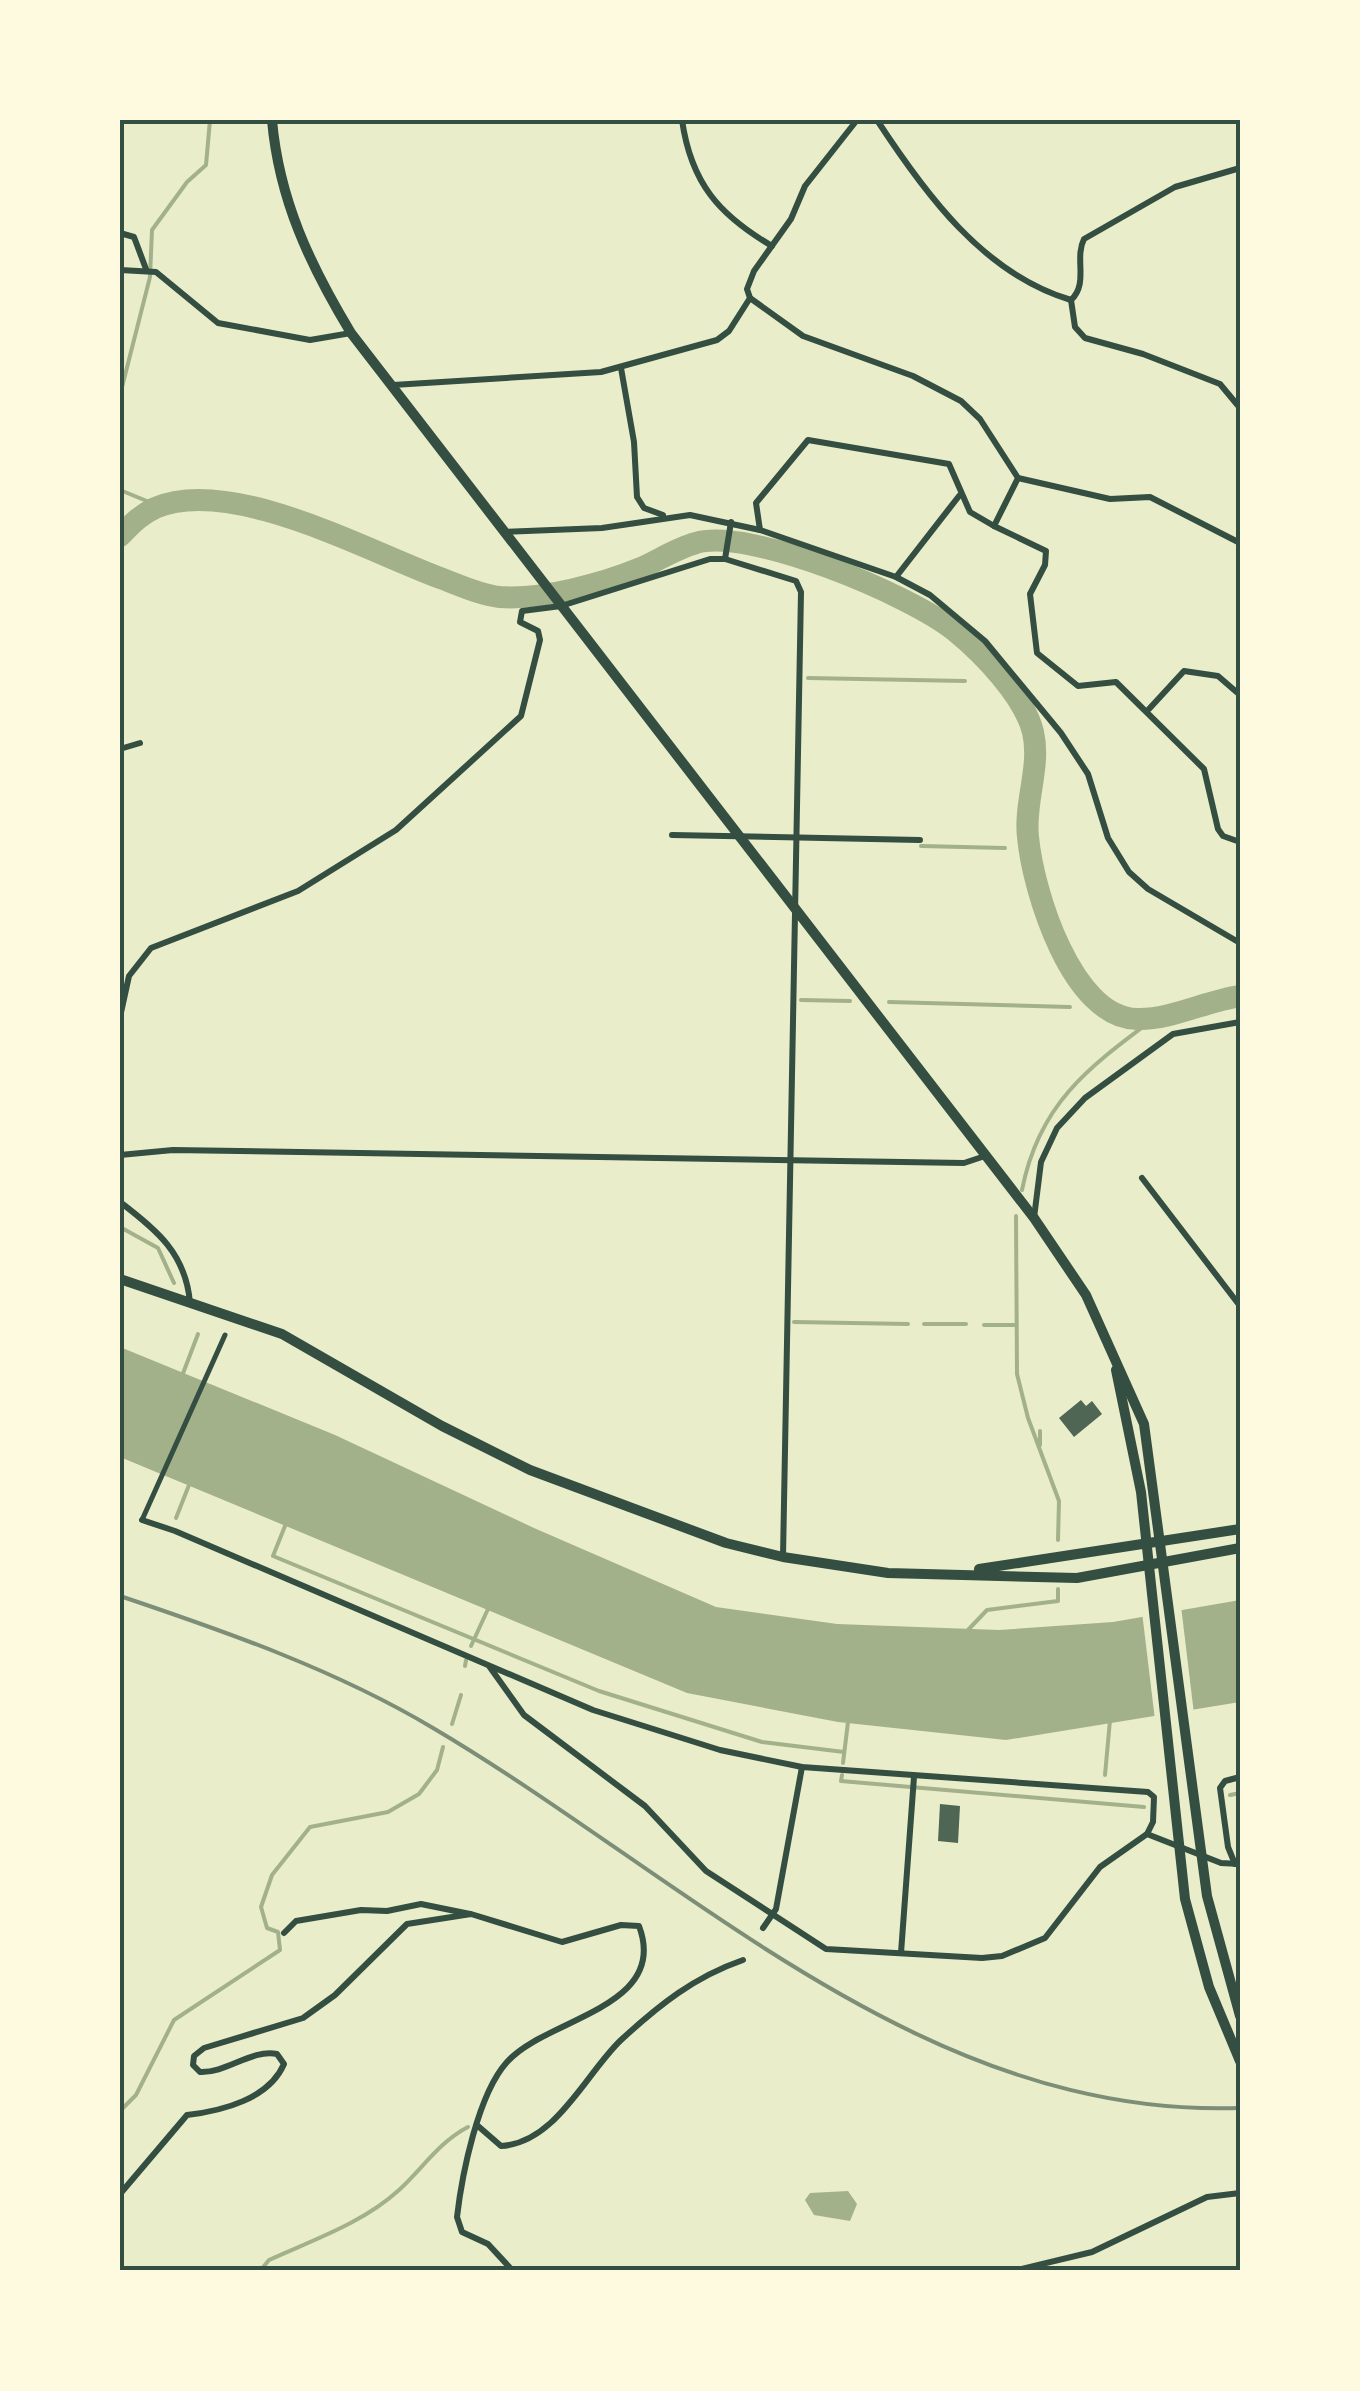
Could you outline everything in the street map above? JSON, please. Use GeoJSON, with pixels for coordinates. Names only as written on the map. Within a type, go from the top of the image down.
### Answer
{"type":"FeatureCollection","features":[{"type":"Feature","properties":{"kind":"highway"},"geometry":{"type":"LineString","coordinates":[[272,120],[288,210],[306,252],[351,333],[1034,1218],[1086,1295],[1144,1424],[1207,1896],[1240,2016]]}},
{"type":"Feature","properties":{"kind":"highway"},"geometry":{"type":"LineString","coordinates":[[120,1279],[282,1334],[442,1426],[530,1470],[726,1543],[783,1557],[888,1573],[1077,1578],[1240,1548]]}},
{"type":"Feature","properties":{"kind":"highway"},"geometry":{"type":"LineString","coordinates":[[1108,1340],[1132,1441],[1185,1899],[1209,1987],[1240,2061]]}},
{"type":"Feature","properties":{"kind":"highway"},"geometry":{"type":"LineString","coordinates":[[943,1573],[1163,1544],[1240,1529]]}},
{"type":"Feature","properties":{"kind":"street"},"geometry":{"type":"LineString","coordinates":[[682,120],[697,177],[732,222],[772,246]]}},
{"type":"Feature","properties":{"kind":"street"},"geometry":{"type":"LineString","coordinates":[[857,120],[805,186],[791,219],[754,271],[747,289],[750,298],[803,336],[912,376],[960,401],[980,420],[1018,478],[1110,498],[1150,497],[1240,543]]}},
{"type":"Feature","properties":{"kind":"street"},"geometry":{"type":"LineString","coordinates":[[877,120],[934,205],[963,234],[1048,293],[1070,300]]}},
{"type":"Feature","properties":{"kind":"street"},"geometry":{"type":"LineString","coordinates":[[1240,168],[1175,187],[1084,239],[1080,245],[1081,283],[1070,300],[1075,327],[1085,338],[1143,354],[1220,384],[1240,408]]}},
{"type":"Feature","properties":{"kind":"street"},"geometry":{"type":"LineString","coordinates":[[120,234],[134,237],[146,270]]}},
{"type":"Feature","properties":{"kind":"street"},"geometry":{"type":"LineString","coordinates":[[120,270],[156,272],[218,323],[310,340],[351,333]]}},
{"type":"Feature","properties":{"kind":"street"},"geometry":{"type":"LineString","coordinates":[[392,386],[621,368],[717,340],[750,298]]}},
{"type":"Feature","properties":{"kind":"street"},"geometry":{"type":"LineString","coordinates":[[621,368],[634,442],[637,498],[644,508],[665,516]]}},
{"type":"Feature","properties":{"kind":"street"},"geometry":{"type":"LineString","coordinates":[[760,530],[756,503],[808,440],[949,464],[970,512],[1046,551],[1046,565],[1030,594],[1036,654],[1078,686],[1116,682],[1148,710],[1204,769],[1218,828],[1223,836],[1240,842]]}},
{"type":"Feature","properties":{"kind":"street"},"geometry":{"type":"LineString","coordinates":[[994,526],[1018,478]]}},
{"type":"Feature","properties":{"kind":"street"},"geometry":{"type":"LineString","coordinates":[[896,577],[960,496]]}},
{"type":"Feature","properties":{"kind":"street"},"geometry":{"type":"LineString","coordinates":[[504,532],[602,528],[690,515],[760,530],[896,577],[958,616],[1014,673],[1088,774],[1108,838],[1129,872],[1148,889],[1240,943]]}},
{"type":"Feature","properties":{"kind":"street"},"geometry":{"type":"LineString","coordinates":[[725,559],[732,522]]}},
{"type":"Feature","properties":{"kind":"street"},"geometry":{"type":"LineString","coordinates":[[120,1018],[128,976],[151,948],[298,891],[351,862],[396,830],[521,716],[540,640],[538,631],[520,622],[519,613],[562,606],[659,579],[696,562],[725,559],[800,585],[783,1557]]}},
{"type":"Feature","properties":{"kind":"street"},"geometry":{"type":"LineString","coordinates":[[1148,710],[1184,671],[1218,676],[1240,696]]}},
{"type":"Feature","properties":{"kind":"street"},"geometry":{"type":"LineString","coordinates":[[120,749],[140,743]]}},
{"type":"Feature","properties":{"kind":"street"},"geometry":{"type":"LineString","coordinates":[[672,835],[920,840]]}},
{"type":"Feature","properties":{"kind":"street"},"geometry":{"type":"LineString","coordinates":[[1034,1218],[1041,1162],[1057,1128],[1085,1098],[1173,1034],[1240,1022]]}},
{"type":"Feature","properties":{"kind":"street"},"geometry":{"type":"LineString","coordinates":[[120,1155],[173,1150],[964,1164],[985,1156]]}},
{"type":"Feature","properties":{"kind":"street"},"geometry":{"type":"LineString","coordinates":[[1142,1178],[1240,1306]]}},
{"type":"Feature","properties":{"kind":"street"},"geometry":{"type":"LineString","coordinates":[[120,1202],[170,1245],[183,1267],[190,1303]]}},
{"type":"Feature","properties":{"kind":"street"},"geometry":{"type":"LineString","coordinates":[[225,1335],[142,1520],[489,1666],[593,1710],[720,1750],[802,1767],[1148,1792],[1154,1797],[1154,1822],[1148,1834],[1100,1866],[1044,1938],[992,1957],[826,1949],[771,1917],[706,1871],[646,1806],[524,1715],[489,1666]]}},
{"type":"Feature","properties":{"kind":"street"},"geometry":{"type":"LineString","coordinates":[[763,1928],[776,1909],[802,1767]]}},
{"type":"Feature","properties":{"kind":"street"},"geometry":{"type":"LineString","coordinates":[[901,1953],[914,1776]]}},
{"type":"Feature","properties":{"kind":"street"},"geometry":{"type":"LineString","coordinates":[[1238,1864],[1228,1847],[1220,1788],[1225,1781],[1240,1778]]}},
{"type":"Feature","properties":{"kind":"street"},"geometry":{"type":"LineString","coordinates":[[1148,1834],[1221,1863],[1238,1864]]}},
{"type":"Feature","properties":{"kind":"street"},"geometry":{"type":"LineString","coordinates":[[284,1933],[296,1921],[421,1904],[471,1914],[562,1942],[620,1925],[639,1926],[645,1960],[629,1988],[616,1999],[527,2044],[506,2062],[490,2088],[459,2196],[458,2226],[488,2244],[513,2271]]}},
{"type":"Feature","properties":{"kind":"street"},"geometry":{"type":"LineString","coordinates":[[120,2194],[188,2115],[242,2101],[278,2078],[284,2064],[277,2054],[266,2052],[212,2072],[200,2072],[194,2066],[194,2056],[204,2048],[303,2018],[335,1995],[407,1924],[471,1914]]}},
{"type":"Feature","properties":{"kind":"street"},"geometry":{"type":"LineString","coordinates":[[478,2126],[502,2146],[532,2136],[575,2098],[618,2043],[677,1992],[705,1974],[743,1960]]}},
{"type":"Feature","properties":{"kind":"street"},"geometry":{"type":"LineString","coordinates":[[1013,2271],[1092,2252],[1207,2196],[1240,2193]]}},
{"type":"Feature","properties":{"kind":"shaded area"},"geometry":{"type":"Polygon","coordinates":[[[120,1347],[335,1435],[716,1607],[837,1624],[999,1630],[1113,1622],[1240,1600],[1240,1702],[1006,1740],[838,1722],[687,1693],[120,1457],[120,1347]]]}},
{"type":"Feature","properties":{"kind":"shaded area"},"geometry":{"type":"Polygon","coordinates":[[[848,2191],[857,2204],[850,2221],[814,2215],[805,2200],[810,2193],[848,2191]]]}},
{"type":"Feature","properties":{"kind":"pier"},"geometry":{"type":"Polygon","coordinates":[[[1181,1606],[1194,1714],[1155,1720],[1142,1612],[1181,1606]]]}},
{"type":"Feature","properties":{"kind":"building"},"geometry":{"type":"Polygon","coordinates":[[[1081,1400],[1086,1406],[1092,1401],[1102,1414],[1074,1437],[1059,1418],[1081,1400]]]}},
{"type":"Feature","properties":{"kind":"building"},"geometry":{"type":"Polygon","coordinates":[[[940,1804],[960,1806],[958,1843],[938,1841],[940,1804]]]}},
{"type":"Feature","properties":{"kind":"waterway"},"geometry":{"type":"LineString","coordinates":[[120,395],[150,277],[152,230],[187,182],[206,165],[210,120]]}},
{"type":"Feature","properties":{"kind":"waterway"},"geometry":{"type":"LineString","coordinates":[[120,490],[159,506]]}},
{"type":"Feature","properties":{"kind":"waterway"},"geometry":{"type":"LineString","coordinates":[[120,536],[155,508],[186,500],[222,501],[300,521],[464,587],[500,597],[534,596],[590,585],[641,568],[689,545],[721,541],[790,554],[868,583],[955,631],[990,664],[1021,704],[1035,745],[1027,824],[1031,860],[1060,948],[1093,998],[1114,1013],[1137,1019],[1163,1017],[1240,996]]}},
{"type":"Feature","properties":{"kind":"waterway"},"geometry":{"type":"LineString","coordinates":[[808,678],[965,681]]}},
{"type":"Feature","properties":{"kind":"waterway"},"geometry":{"type":"LineString","coordinates":[[921,846],[1005,848]]}},
{"type":"Feature","properties":{"kind":"waterway"},"geometry":{"type":"LineString","coordinates":[[801,1000],[850,1001]]}},
{"type":"Feature","properties":{"kind":"waterway"},"geometry":{"type":"LineString","coordinates":[[889,1002],[1070,1007]]}},
{"type":"Feature","properties":{"kind":"waterway"},"geometry":{"type":"LineString","coordinates":[[1022,1190],[1030,1160],[1054,1110],[1089,1071],[1156,1017]]}},
{"type":"Feature","properties":{"kind":"waterway"},"geometry":{"type":"LineString","coordinates":[[1016,1216],[1017,1374],[1028,1418],[1059,1501],[1058,1540]]}},
{"type":"Feature","properties":{"kind":"waterway"},"geometry":{"type":"LineString","coordinates":[[120,1227],[158,1248],[174,1283]]}},
{"type":"Feature","properties":{"kind":"waterway"},"geometry":{"type":"LineString","coordinates":[[794,1322],[908,1324]]}},
{"type":"Feature","properties":{"kind":"waterway"},"geometry":{"type":"LineString","coordinates":[[924,1324],[966,1324]]}},
{"type":"Feature","properties":{"kind":"waterway"},"geometry":{"type":"LineString","coordinates":[[984,1325],[1014,1325]]}},
{"type":"Feature","properties":{"kind":"waterway"},"geometry":{"type":"LineString","coordinates":[[182,1376],[198,1334]]}},
{"type":"Feature","properties":{"kind":"waterway"},"geometry":{"type":"LineString","coordinates":[[1040,1431],[1040,1445]]}},
{"type":"Feature","properties":{"kind":"waterway"},"geometry":{"type":"LineString","coordinates":[[176,1518],[191,1480]]}},
{"type":"Feature","properties":{"kind":"waterway"},"geometry":{"type":"LineString","coordinates":[[287,1521],[273,1556],[599,1691],[762,1742],[844,1752]]}},
{"type":"Feature","properties":{"kind":"waterway"},"geometry":{"type":"LineString","coordinates":[[968,1630],[987,1610],[1058,1601],[1058,1589]]}},
{"type":"Feature","properties":{"kind":"waterway"},"geometry":{"type":"LineString","coordinates":[[471,1646],[488,1609]]}},
{"type":"Feature","properties":{"kind":"waterway"},"geometry":{"type":"LineString","coordinates":[[465,1666],[466,1660]]}},
{"type":"Feature","properties":{"kind":"waterway"},"geometry":{"type":"LineString","coordinates":[[452,1724],[461,1695]]}},
{"type":"Feature","properties":{"kind":"waterway"},"geometry":{"type":"LineString","coordinates":[[1105,1775],[1110,1720]]}},
{"type":"Feature","properties":{"kind":"waterway"},"geometry":{"type":"LineString","coordinates":[[843,1763],[848,1722]]}},
{"type":"Feature","properties":{"kind":"waterway"},"geometry":{"type":"LineString","coordinates":[[120,2111],[136,2095],[174,2020],[280,1950],[278,1932],[267,1928],[261,1907],[272,1875],[310,1827],[388,1812],[419,1794],[437,1770],[443,1747]]}},
{"type":"Feature","properties":{"kind":"waterway"},"geometry":{"type":"LineString","coordinates":[[842,1775],[841,1781],[1144,1807]]}},
{"type":"Feature","properties":{"kind":"waterway"},"geometry":{"type":"LineString","coordinates":[[1230,1795],[1240,1793]]}},
{"type":"Feature","properties":{"kind":"waterway"},"geometry":{"type":"LineString","coordinates":[[260,2271],[269,2260],[337,2230],[385,2202],[440,2148],[468,2127]]}},
{"type":"Feature","properties":{"kind":"railway"},"geometry":{"type":"LineString","coordinates":[[120,1596],[280,1654],[396,1707],[528,1788],[813,1978],[913,2032],[1016,2074],[1125,2101],[1240,2108]]}}]}
